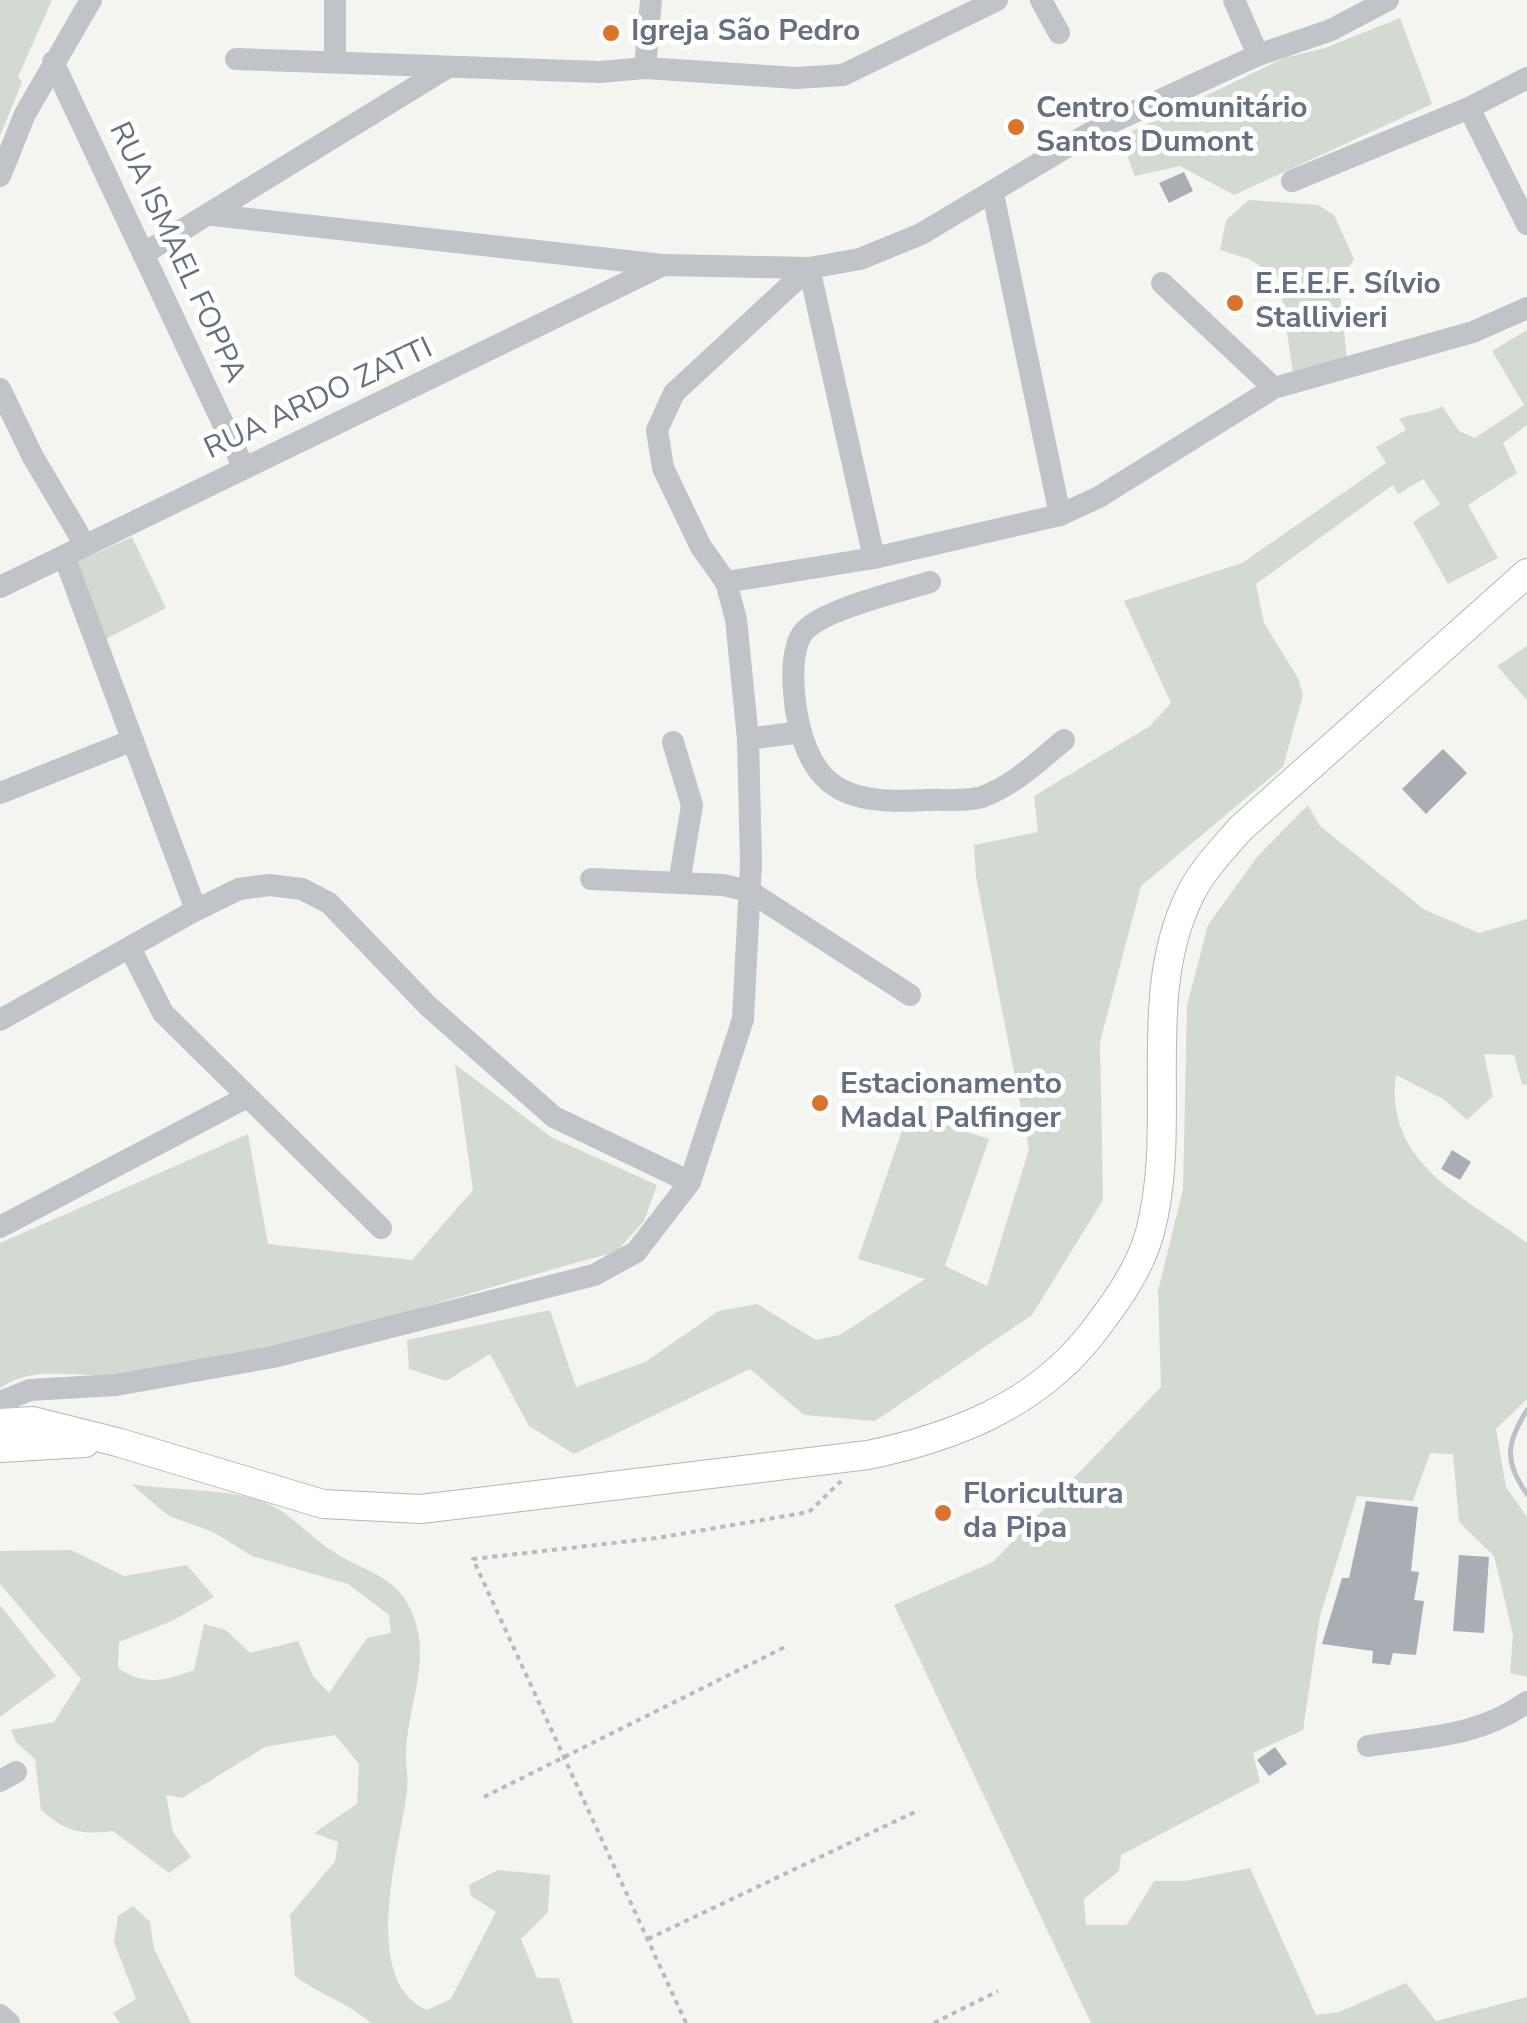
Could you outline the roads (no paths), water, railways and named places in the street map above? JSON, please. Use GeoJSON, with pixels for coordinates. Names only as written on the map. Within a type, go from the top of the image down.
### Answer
{"type":"FeatureCollection","features":[{"type":"Feature","properties":{"kind":"main road"},"geometry":{"type":"LineString","coordinates":[[0,1423],[33,1421],[117,1442],[323,1504],[421,1509],[868,1455],[924,1443],[1004,1408],[1068,1363],[1137,1266],[1150,1230],[1160,1153],[1168,964],[1189,896],[1206,868],[1240,829],[1527,573]]}},
{"type":"Feature","properties":{"kind":"main road"},"geometry":{"type":"LineString","coordinates":[[0,1448],[117,1442]]}},
{"type":"Feature","properties":{"kind":"street"},"geometry":{"type":"LineString","coordinates":[[0,176],[25,114],[91,0]]}},
{"type":"Feature","properties":{"kind":"street"},"geometry":{"type":"LineString","coordinates":[[335,0],[335,62]]}},
{"type":"Feature","properties":{"kind":"street"},"geometry":{"type":"LineString","coordinates":[[645,68],[651,0]]}},
{"type":"Feature","properties":{"kind":"street"},"geometry":{"type":"LineString","coordinates":[[236,58],[448,67],[645,68],[796,78],[843,75],[997,0]]}},
{"type":"Feature","properties":{"kind":"street"},"geometry":{"type":"LineString","coordinates":[[1041,0],[1059,33]]}},
{"type":"Feature","properties":{"kind":"street"},"geometry":{"type":"LineString","coordinates":[[1234,0],[1258,56]]}},
{"type":"Feature","properties":{"kind":"street"},"geometry":{"type":"LineString","coordinates":[[213,215],[663,265],[809,268],[860,258],[906,240],[993,194],[1082,136],[1258,56],[1331,30],[1388,0]]}},
{"type":"Feature","properties":{"kind":"street","name":"RUA ISMAEL FOPPA"},"geometry":{"type":"LineString","coordinates":[[54,62],[244,468]]}},
{"type":"Feature","properties":{"kind":"street"},"geometry":{"type":"LineString","coordinates":[[143,254],[213,215],[448,67]]}},
{"type":"Feature","properties":{"kind":"street"},"geometry":{"type":"LineString","coordinates":[[1292,181],[1469,108],[1527,78]]}},
{"type":"Feature","properties":{"kind":"street"},"geometry":{"type":"LineString","coordinates":[[1469,108],[1527,224]]}},
{"type":"Feature","properties":{"kind":"street"},"geometry":{"type":"LineString","coordinates":[[993,194],[1060,515]]}},
{"type":"Feature","properties":{"kind":"street","name":"RUA ARDO ZATTI"},"geometry":{"type":"LineString","coordinates":[[0,587],[663,265]]}},
{"type":"Feature","properties":{"kind":"street"},"geometry":{"type":"LineString","coordinates":[[809,268],[874,558]]}},
{"type":"Feature","properties":{"kind":"street"},"geometry":{"type":"LineString","coordinates":[[0,1402],[30,1390],[116,1385],[273,1357],[594,1275],[636,1252],[690,1182],[742,1019],[750,891],[748,739],[736,619],[726,582],[701,547],[663,468],[656,430],[674,393],[809,268]]}},
{"type":"Feature","properties":{"kind":"street"},"geometry":{"type":"LineString","coordinates":[[1162,283],[1274,388]]}},
{"type":"Feature","properties":{"kind":"street"},"geometry":{"type":"LineString","coordinates":[[726,582],[874,558],[1060,515],[1099,497],[1274,388],[1473,332],[1527,308]]}},
{"type":"Feature","properties":{"kind":"street"},"geometry":{"type":"LineString","coordinates":[[0,389],[75,551],[134,740],[196,910]]}},
{"type":"Feature","properties":{"kind":"street"},"geometry":{"type":"LineString","coordinates":[[930,582],[820,620],[802,633],[794,665],[800,732],[822,775],[851,797],[890,802],[980,798],[1021,776],[1064,740]]}},
{"type":"Feature","properties":{"kind":"street"},"geometry":{"type":"LineString","coordinates":[[748,739],[800,732]]}},
{"type":"Feature","properties":{"kind":"street"},"geometry":{"type":"LineString","coordinates":[[0,794],[134,740]]}},
{"type":"Feature","properties":{"kind":"street"},"geometry":{"type":"LineString","coordinates":[[672,742],[685,770],[692,805],[679,883]]}},
{"type":"Feature","properties":{"kind":"street"},"geometry":{"type":"LineString","coordinates":[[591,879],[750,891],[910,995]]}},
{"type":"Feature","properties":{"kind":"street"},"geometry":{"type":"LineString","coordinates":[[0,1020],[240,889],[268,884],[302,889],[329,903],[428,1006],[554,1117],[690,1182]]}},
{"type":"Feature","properties":{"kind":"street"},"geometry":{"type":"LineString","coordinates":[[131,950],[163,1013],[380,1228]]}},
{"type":"Feature","properties":{"kind":"street"},"geometry":{"type":"LineString","coordinates":[[0,1227],[247,1097]]}},
{"type":"Feature","properties":{"kind":"street"},"geometry":{"type":"LineString","coordinates":[[1368,1746],[1465,1733],[1490,1725],[1527,1702]]}},
{"type":"Feature","properties":{"kind":"street"},"geometry":{"type":"LineString","coordinates":[[0,2014],[9,2023]]}},
{"type":"Feature","properties":{"kind":"waterway"},"geometry":{"type":"LineString","coordinates":[[1527,1410],[1510,1452],[1514,1472],[1527,1494]]}},
{"type":"Feature","properties":{"kind":"place","name":"Igreja São Pedro"},"geometry":{"type":"Point","coordinates":[611,33]}},
{"type":"Feature","properties":{"kind":"place","name":"Centro Comunitário Santos Dumont"},"geometry":{"type":"Point","coordinates":[1016,127]}},
{"type":"Feature","properties":{"kind":"place","name":"E.E.E.F. Sílvio Stallivieri"},"geometry":{"type":"Point","coordinates":[1235,303]}},
{"type":"Feature","properties":{"kind":"place","name":"Estacionamento Madal Palfinger"},"geometry":{"type":"Point","coordinates":[820,1103]}},
{"type":"Feature","properties":{"kind":"place","name":"Floricultura da Pipa"},"geometry":{"type":"Point","coordinates":[943,1513]}}]}
